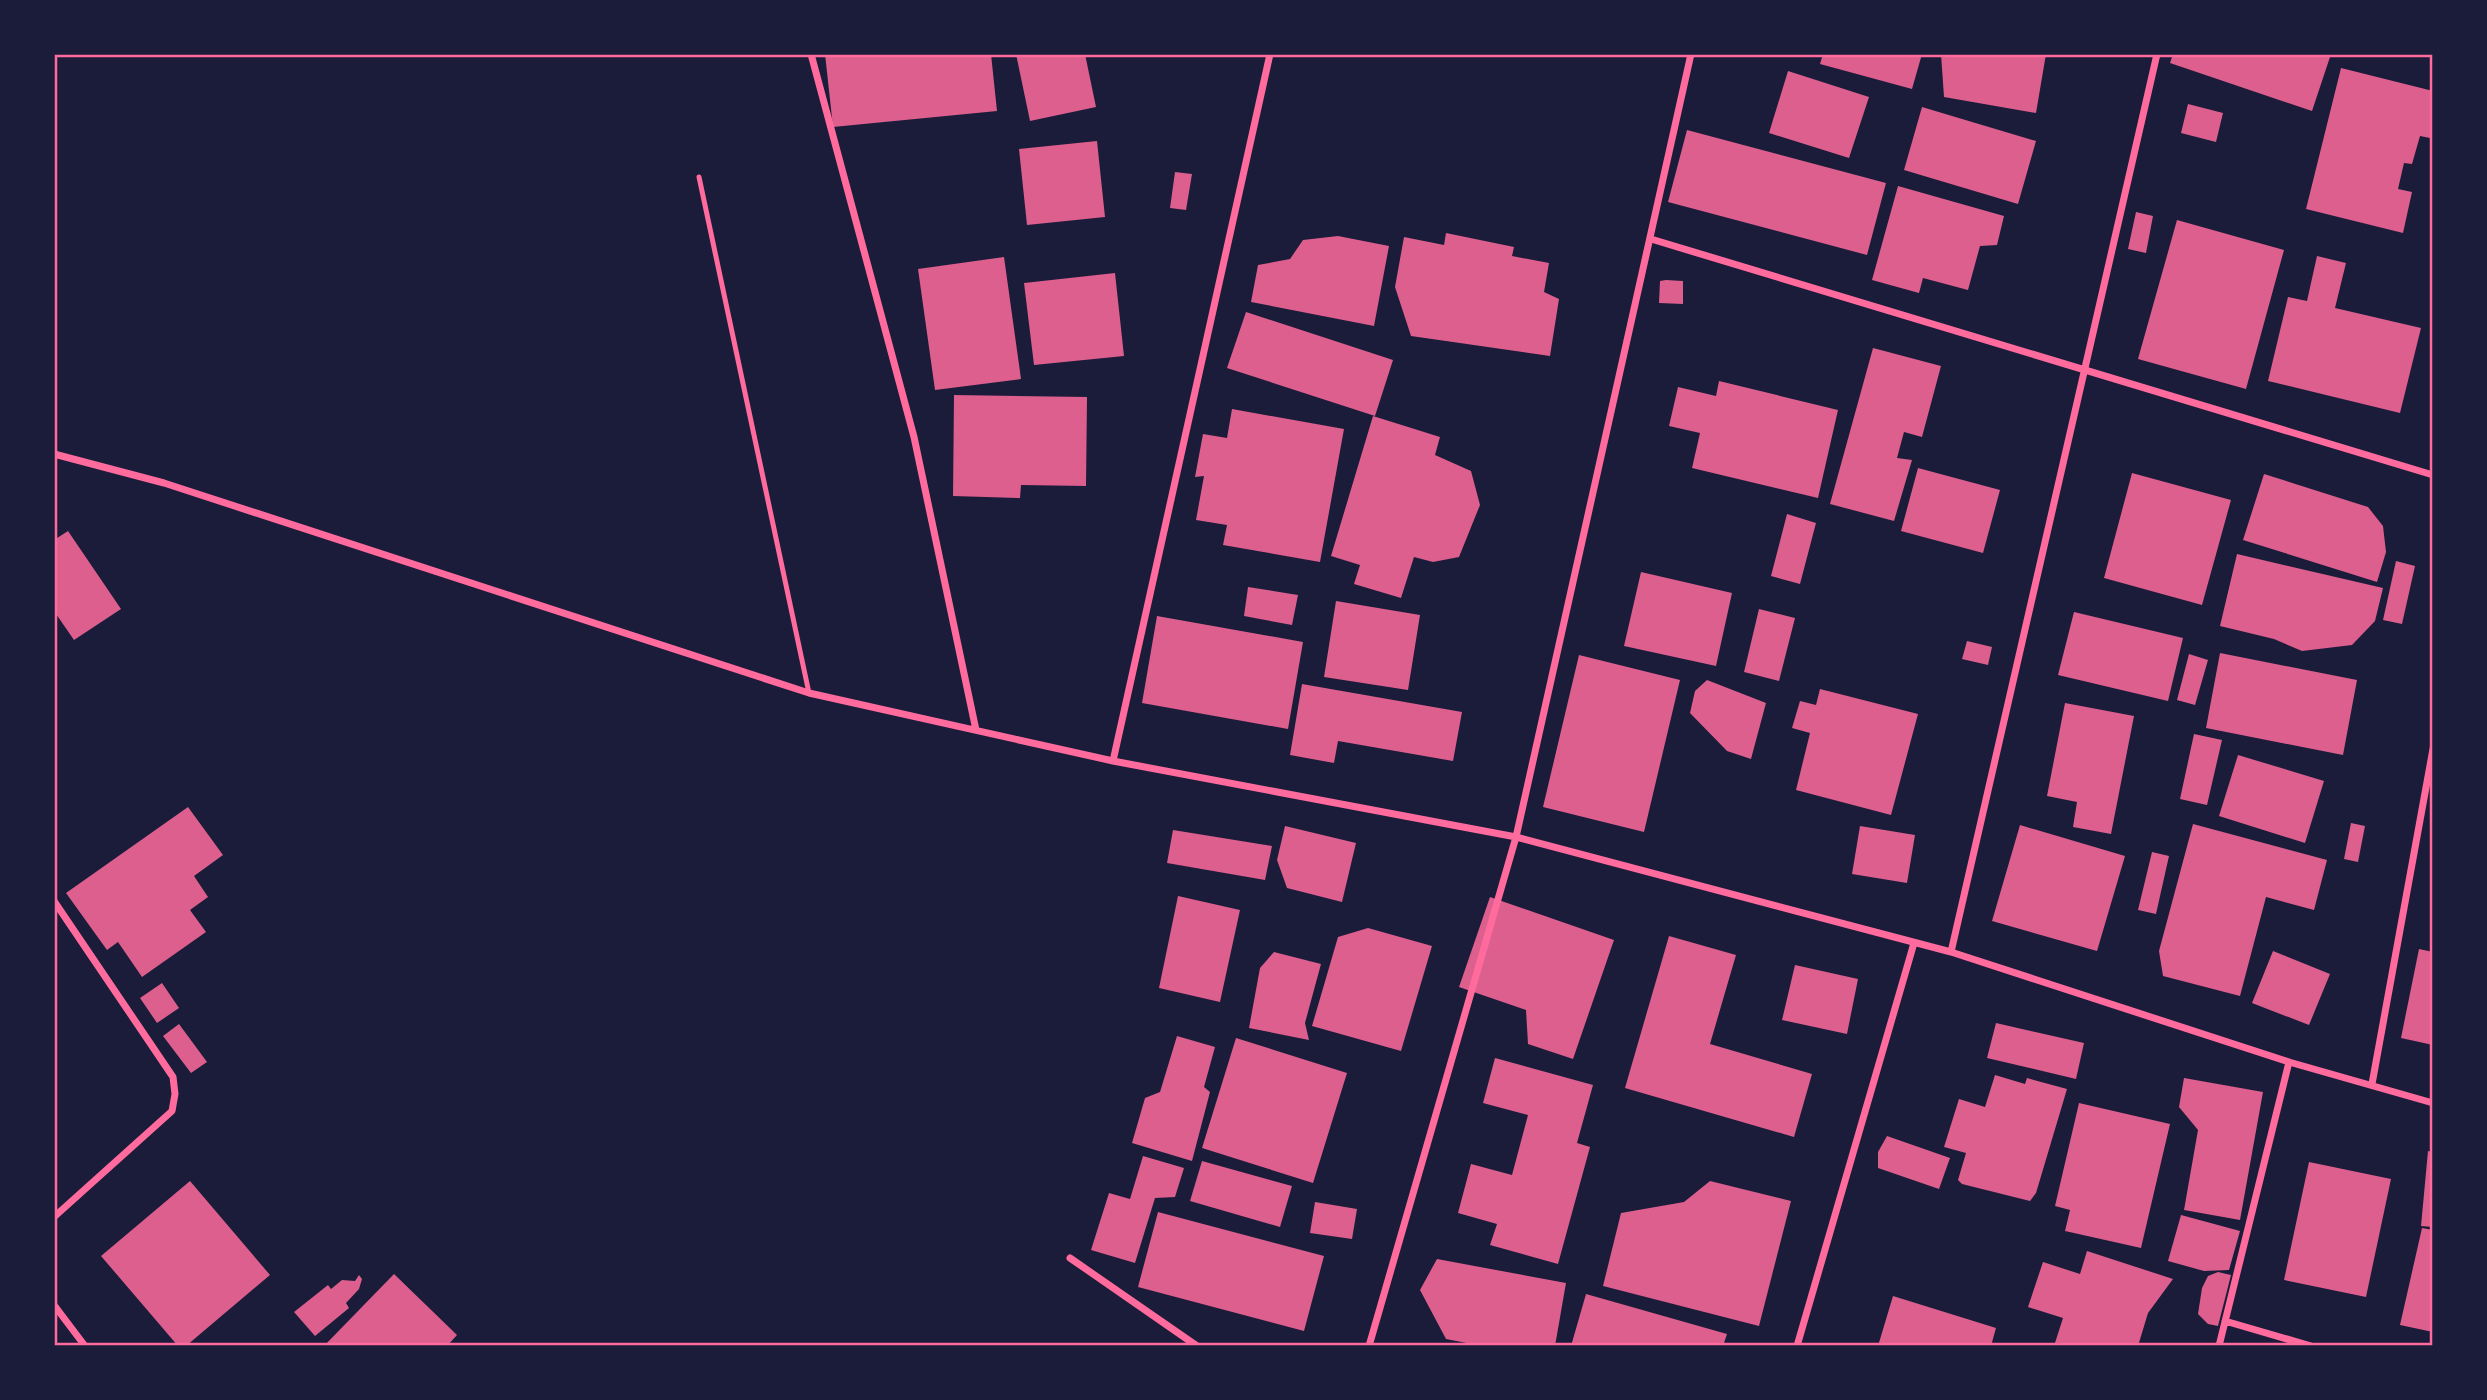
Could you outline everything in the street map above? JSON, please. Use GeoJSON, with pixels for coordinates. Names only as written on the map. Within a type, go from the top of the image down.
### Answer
{"type":"FeatureCollection","features":[{"type":"Feature","properties":{"kind":"street"},"geometry":{"type":"LineString","coordinates":[[811,54],[914,437],[976,730]]}},
{"type":"Feature","properties":{"kind":"street"},"geometry":{"type":"LineString","coordinates":[[1113,761],[1270,54]]}},
{"type":"Feature","properties":{"kind":"street"},"geometry":{"type":"LineString","coordinates":[[1369,1346],[1516,837],[1691,54]]}},
{"type":"Feature","properties":{"kind":"street"},"geometry":{"type":"LineString","coordinates":[[1951,952],[2157,54]]}},
{"type":"Feature","properties":{"kind":"street"},"geometry":{"type":"LineString","coordinates":[[1651,239],[2087,368],[2433,475]]}},
{"type":"Feature","properties":{"kind":"street"},"geometry":{"type":"LineString","coordinates":[[54,454],[164,484],[809,693],[1113,761],[1516,837],[1951,952],[2289,1062],[2433,1103]]}},
{"type":"Feature","properties":{"kind":"street"},"geometry":{"type":"LineString","coordinates":[[2372,1084],[2433,749]]}},
{"type":"Feature","properties":{"kind":"street"},"geometry":{"type":"LineString","coordinates":[[54,901],[173,1077],[175,1094],[172,1111],[54,1217]]}},
{"type":"Feature","properties":{"kind":"street"},"geometry":{"type":"LineString","coordinates":[[1797,1346],[1914,943]]}},
{"type":"Feature","properties":{"kind":"street"},"geometry":{"type":"LineString","coordinates":[[2219,1346],[2289,1062]]}},
{"type":"Feature","properties":{"kind":"street"},"geometry":{"type":"LineString","coordinates":[[1070,1258],[1197,1346]]}},
{"type":"Feature","properties":{"kind":"street"},"geometry":{"type":"LineString","coordinates":[[54,1305],[85,1346]]}},
{"type":"Feature","properties":{"kind":"street"},"geometry":{"type":"LineString","coordinates":[[2225,1321],[2311,1346]]}},
{"type":"Feature","properties":{"kind":"lane"},"geometry":{"type":"LineString","coordinates":[[699,177],[809,693]]}},
{"type":"Feature","properties":{"kind":"building"},"geometry":{"type":"Polygon","coordinates":[[[825,54],[991,54],[997,111],[833,127],[825,54]]]}},
{"type":"Feature","properties":{"kind":"building"},"geometry":{"type":"Polygon","coordinates":[[[1016,54],[1085,54],[1096,107],[1030,121],[1016,54]]]}},
{"type":"Feature","properties":{"kind":"building"},"geometry":{"type":"Polygon","coordinates":[[[1823,54],[1922,54],[1912,89],[1820,64],[1823,54]]]}},
{"type":"Feature","properties":{"kind":"building"},"geometry":{"type":"Polygon","coordinates":[[[1941,54],[2046,54],[2036,113],[1944,97],[1941,54]]]}},
{"type":"Feature","properties":{"kind":"building"},"geometry":{"type":"Polygon","coordinates":[[[2173,54],[2321,54],[2330,57],[2312,111],[2170,63],[2173,54]]]}},
{"type":"Feature","properties":{"kind":"building"},"geometry":{"type":"Polygon","coordinates":[[[2341,68],[2433,91],[2430,138],[2420,136],[2412,164],[2404,163],[2398,189],[2412,192],[2403,233],[2306,209],[2341,68]]]}},
{"type":"Feature","properties":{"kind":"building"},"geometry":{"type":"Polygon","coordinates":[[[1788,71],[1869,97],[1849,158],[1769,133],[1788,71]]]}},
{"type":"Feature","properties":{"kind":"building"},"geometry":{"type":"Polygon","coordinates":[[[2188,104],[2223,113],[2216,142],[2181,133],[2188,104]]]}},
{"type":"Feature","properties":{"kind":"building"},"geometry":{"type":"Polygon","coordinates":[[[1922,107],[2036,141],[2018,204],[1904,170],[1922,107]]]}},
{"type":"Feature","properties":{"kind":"building"},"geometry":{"type":"Polygon","coordinates":[[[1687,130],[1886,183],[1867,255],[1668,202],[1687,130]]]}},
{"type":"Feature","properties":{"kind":"building"},"geometry":{"type":"Polygon","coordinates":[[[1097,141],[1105,217],[1027,225],[1019,149],[1097,141]]]}},
{"type":"Feature","properties":{"kind":"building"},"geometry":{"type":"Polygon","coordinates":[[[1175,172],[1192,174],[1186,210],[1170,208],[1175,172]]]}},
{"type":"Feature","properties":{"kind":"building"},"geometry":{"type":"Polygon","coordinates":[[[1898,186],[2004,216],[1997,245],[1980,246],[1968,290],[1923,278],[1919,293],[1872,280],[1898,186]]]}},
{"type":"Feature","properties":{"kind":"building"},"geometry":{"type":"Polygon","coordinates":[[[2136,212],[2153,216],[2146,253],[2128,249],[2136,212]]]}},
{"type":"Feature","properties":{"kind":"building"},"geometry":{"type":"Polygon","coordinates":[[[2177,220],[2284,250],[2246,389],[2138,359],[2177,220]]]}},
{"type":"Feature","properties":{"kind":"building"},"geometry":{"type":"Polygon","coordinates":[[[1446,233],[1514,247],[1512,256],[1549,263],[1544,292],[1559,299],[1550,356],[1411,336],[1395,287],[1404,237],[1444,245],[1446,233]]]}},
{"type":"Feature","properties":{"kind":"building"},"geometry":{"type":"Polygon","coordinates":[[[1338,236],[1389,246],[1374,326],[1251,302],[1258,265],[1290,259],[1303,240],[1338,236]]]}},
{"type":"Feature","properties":{"kind":"building"},"geometry":{"type":"Polygon","coordinates":[[[2317,256],[2346,263],[2335,308],[2421,328],[2400,413],[2268,381],[2288,297],[2307,301],[2317,256]]]}},
{"type":"Feature","properties":{"kind":"building"},"geometry":{"type":"Polygon","coordinates":[[[1004,257],[1021,379],[935,390],[918,269],[1004,257]]]}},
{"type":"Feature","properties":{"kind":"building"},"geometry":{"type":"Polygon","coordinates":[[[1115,273],[1124,356],[1034,365],[1024,283],[1115,273]]]}},
{"type":"Feature","properties":{"kind":"building"},"geometry":{"type":"Polygon","coordinates":[[[1660,281],[1683,281],[1683,304],[1659,303],[1660,281]]]}},
{"type":"Feature","properties":{"kind":"building"},"geometry":{"type":"Polygon","coordinates":[[[1246,312],[1393,360],[1375,416],[1227,368],[1246,312]]]}},
{"type":"Feature","properties":{"kind":"building"},"geometry":{"type":"Polygon","coordinates":[[[1873,348],[1941,366],[1922,437],[1904,432],[1897,458],[1912,460],[1894,521],[1830,504],[1873,348]]]}},
{"type":"Feature","properties":{"kind":"building"},"geometry":{"type":"Polygon","coordinates":[[[1719,381],[1838,410],[1818,498],[1692,468],[1700,433],[1669,426],[1678,387],[1716,396],[1719,381]]]}},
{"type":"Feature","properties":{"kind":"building"},"geometry":{"type":"Polygon","coordinates":[[[954,395],[1087,397],[1086,486],[1021,485],[1020,498],[953,496],[954,395]]]}},
{"type":"Feature","properties":{"kind":"building"},"geometry":{"type":"Polygon","coordinates":[[[1232,409],[1344,429],[1320,562],[1223,545],[1227,525],[1196,520],[1204,476],[1195,477],[1203,434],[1227,438],[1232,409]]]}},
{"type":"Feature","properties":{"kind":"building"},"geometry":{"type":"Polygon","coordinates":[[[1373,416],[1440,437],[1435,455],[1471,471],[1480,505],[1459,557],[1433,562],[1414,557],[1401,598],[1354,584],[1360,565],[1331,556],[1373,416]]]}},
{"type":"Feature","properties":{"kind":"building"},"geometry":{"type":"Polygon","coordinates":[[[1918,468],[2000,490],[1983,553],[1901,531],[1918,468]]]}},
{"type":"Feature","properties":{"kind":"building"},"geometry":{"type":"Polygon","coordinates":[[[2132,473],[2231,500],[2202,605],[2104,578],[2132,473]]]}},
{"type":"Feature","properties":{"kind":"building"},"geometry":{"type":"Polygon","coordinates":[[[2264,474],[2368,507],[2383,526],[2386,552],[2377,582],[2243,540],[2264,474]]]}},
{"type":"Feature","properties":{"kind":"building"},"geometry":{"type":"Polygon","coordinates":[[[1787,514],[1816,523],[1800,584],[1771,576],[1787,514]]]}},
{"type":"Feature","properties":{"kind":"building"},"geometry":{"type":"Polygon","coordinates":[[[68,531],[121,609],[74,640],[54,611],[54,540],[68,531]]]}},
{"type":"Feature","properties":{"kind":"building"},"geometry":{"type":"Polygon","coordinates":[[[2237,554],[2383,588],[2375,621],[2352,645],[2302,651],[2274,639],[2220,626],[2237,554]]]}},
{"type":"Feature","properties":{"kind":"building"},"geometry":{"type":"Polygon","coordinates":[[[2396,561],[2415,566],[2402,624],[2383,620],[2396,561]]]}},
{"type":"Feature","properties":{"kind":"building"},"geometry":{"type":"Polygon","coordinates":[[[1641,572],[1732,593],[1716,666],[1624,646],[1641,572]]]}},
{"type":"Feature","properties":{"kind":"building"},"geometry":{"type":"Polygon","coordinates":[[[1248,587],[1298,595],[1292,625],[1244,616],[1248,587]]]}},
{"type":"Feature","properties":{"kind":"building"},"geometry":{"type":"Polygon","coordinates":[[[1336,601],[1420,615],[1408,690],[1324,677],[1336,601]]]}},
{"type":"Feature","properties":{"kind":"building"},"geometry":{"type":"Polygon","coordinates":[[[1759,609],[1795,618],[1779,681],[1744,672],[1759,609]]]}},
{"type":"Feature","properties":{"kind":"building"},"geometry":{"type":"Polygon","coordinates":[[[2074,612],[2183,638],[2168,701],[2058,675],[2074,612]]]}},
{"type":"Feature","properties":{"kind":"building"},"geometry":{"type":"Polygon","coordinates":[[[1157,616],[1303,642],[1288,729],[1142,703],[1157,616]]]}},
{"type":"Feature","properties":{"kind":"building"},"geometry":{"type":"Polygon","coordinates":[[[1967,641],[1992,647],[1988,665],[1962,659],[1967,641]]]}},
{"type":"Feature","properties":{"kind":"building"},"geometry":{"type":"Polygon","coordinates":[[[2220,653],[2357,680],[2343,755],[2206,728],[2220,653]]]}},
{"type":"Feature","properties":{"kind":"building"},"geometry":{"type":"Polygon","coordinates":[[[2189,654],[2208,660],[2195,705],[2177,700],[2189,654]]]}},
{"type":"Feature","properties":{"kind":"building"},"geometry":{"type":"Polygon","coordinates":[[[1579,655],[1680,680],[1644,832],[1543,807],[1579,655]]]}},
{"type":"Feature","properties":{"kind":"building"},"geometry":{"type":"Polygon","coordinates":[[[1707,680],[1766,703],[1751,759],[1727,751],[1690,713],[1695,691],[1707,680]]]}},
{"type":"Feature","properties":{"kind":"building"},"geometry":{"type":"Polygon","coordinates":[[[1302,684],[1462,712],[1453,761],[1338,741],[1334,763],[1290,755],[1302,684]]]}},
{"type":"Feature","properties":{"kind":"building"},"geometry":{"type":"Polygon","coordinates":[[[1820,689],[1918,714],[1891,815],[1796,790],[1810,733],[1792,728],[1800,701],[1816,705],[1820,689]]]}},
{"type":"Feature","properties":{"kind":"building"},"geometry":{"type":"Polygon","coordinates":[[[2065,703],[2134,716],[2111,834],[2073,827],[2077,802],[2047,796],[2065,703]]]}},
{"type":"Feature","properties":{"kind":"building"},"geometry":{"type":"Polygon","coordinates":[[[2194,734],[2222,740],[2207,805],[2180,799],[2194,734]]]}},
{"type":"Feature","properties":{"kind":"building"},"geometry":{"type":"Polygon","coordinates":[[[2238,755],[2324,781],[2305,843],[2219,816],[2238,755]]]}},
{"type":"Feature","properties":{"kind":"building"},"geometry":{"type":"Polygon","coordinates":[[[188,807],[223,855],[194,876],[208,897],[190,910],[206,932],[142,977],[118,942],[107,950],[66,893],[188,807]]]}},
{"type":"Feature","properties":{"kind":"building"},"geometry":{"type":"Polygon","coordinates":[[[2351,823],[2365,826],[2358,862],[2344,859],[2351,823]]]}},
{"type":"Feature","properties":{"kind":"building"},"geometry":{"type":"Polygon","coordinates":[[[2193,824],[2327,860],[2314,910],[2266,897],[2240,996],[2163,976],[2159,951],[2193,824]]]}},
{"type":"Feature","properties":{"kind":"building"},"geometry":{"type":"Polygon","coordinates":[[[2020,825],[2125,856],[2097,951],[1992,921],[2020,825]]]}},
{"type":"Feature","properties":{"kind":"building"},"geometry":{"type":"Polygon","coordinates":[[[1285,826],[1356,843],[1342,902],[1287,888],[1277,860],[1285,826]]]}},
{"type":"Feature","properties":{"kind":"building"},"geometry":{"type":"Polygon","coordinates":[[[1860,826],[1915,835],[1907,883],[1852,874],[1860,826]]]}},
{"type":"Feature","properties":{"kind":"building"},"geometry":{"type":"Polygon","coordinates":[[[1173,830],[1272,846],[1265,880],[1167,863],[1173,830]]]}},
{"type":"Feature","properties":{"kind":"building"},"geometry":{"type":"Polygon","coordinates":[[[2152,852],[2169,856],[2156,914],[2138,910],[2152,852]]]}},
{"type":"Feature","properties":{"kind":"building"},"geometry":{"type":"Polygon","coordinates":[[[1178,896],[1240,910],[1220,1002],[1159,988],[1178,896]]]}},
{"type":"Feature","properties":{"kind":"building"},"geometry":{"type":"Polygon","coordinates":[[[1490,897],[1614,940],[1573,1059],[1528,1044],[1526,1010],[1459,987],[1490,897]]]}},
{"type":"Feature","properties":{"kind":"building"},"geometry":{"type":"Polygon","coordinates":[[[1368,928],[1432,946],[1401,1051],[1312,1026],[1338,937],[1368,928]]]}},
{"type":"Feature","properties":{"kind":"building"},"geometry":{"type":"Polygon","coordinates":[[[1669,936],[1736,955],[1710,1044],[1812,1074],[1794,1137],[1625,1088],[1669,936]]]}},
{"type":"Feature","properties":{"kind":"building"},"geometry":{"type":"Polygon","coordinates":[[[2419,949],[2433,952],[2433,1045],[2401,1038],[2419,949]]]}},
{"type":"Feature","properties":{"kind":"building"},"geometry":{"type":"Polygon","coordinates":[[[2273,951],[2330,974],[2309,1025],[2252,1003],[2273,951]]]}},
{"type":"Feature","properties":{"kind":"building"},"geometry":{"type":"Polygon","coordinates":[[[1274,952],[1321,964],[1305,1023],[1309,1040],[1249,1028],[1260,968],[1274,952]]]}},
{"type":"Feature","properties":{"kind":"building"},"geometry":{"type":"Polygon","coordinates":[[[1795,965],[1858,979],[1847,1034],[1782,1020],[1795,965]]]}},
{"type":"Feature","properties":{"kind":"building"},"geometry":{"type":"Polygon","coordinates":[[[162,983],[179,1008],[157,1023],[140,998],[162,983]]]}},
{"type":"Feature","properties":{"kind":"building"},"geometry":{"type":"Polygon","coordinates":[[[1996,1023],[2084,1043],[2076,1079],[1987,1058],[1996,1023]]]}},
{"type":"Feature","properties":{"kind":"building"},"geometry":{"type":"Polygon","coordinates":[[[179,1024],[207,1062],[191,1073],[163,1036],[179,1024]]]}},
{"type":"Feature","properties":{"kind":"building"},"geometry":{"type":"Polygon","coordinates":[[[1177,1036],[1215,1047],[1204,1087],[1210,1092],[1192,1161],[1132,1143],[1145,1098],[1160,1092],[1177,1036]]]}},
{"type":"Feature","properties":{"kind":"building"},"geometry":{"type":"Polygon","coordinates":[[[1236,1038],[1347,1073],[1313,1183],[1202,1148],[1236,1038]]]}},
{"type":"Feature","properties":{"kind":"building"},"geometry":{"type":"Polygon","coordinates":[[[1495,1058],[1593,1085],[1577,1143],[1590,1147],[1558,1264],[1490,1245],[1497,1224],[1458,1213],[1471,1164],[1512,1175],[1528,1115],[1483,1103],[1495,1058]]]}},
{"type":"Feature","properties":{"kind":"building"},"geometry":{"type":"Polygon","coordinates":[[[1995,1075],[2025,1084],[2027,1078],[2067,1089],[2036,1193],[2030,1201],[1962,1184],[1958,1180],[1966,1153],[1944,1147],[1959,1099],[1985,1107],[1995,1075]]]}},
{"type":"Feature","properties":{"kind":"building"},"geometry":{"type":"Polygon","coordinates":[[[2184,1078],[2263,1092],[2240,1220],[2184,1210],[2198,1130],[2179,1107],[2184,1078]]]}},
{"type":"Feature","properties":{"kind":"building"},"geometry":{"type":"Polygon","coordinates":[[[2079,1103],[2170,1124],[2141,1248],[2065,1231],[2070,1210],[2055,1206],[2079,1103]]]}},
{"type":"Feature","properties":{"kind":"building"},"geometry":{"type":"Polygon","coordinates":[[[1887,1136],[1950,1158],[1939,1189],[1878,1168],[1878,1152],[1887,1136]]]}},
{"type":"Feature","properties":{"kind":"building"},"geometry":{"type":"Polygon","coordinates":[[[2428,1151],[2433,1152],[2433,1227],[2421,1226],[2428,1151]]]}},
{"type":"Feature","properties":{"kind":"building"},"geometry":{"type":"Polygon","coordinates":[[[1143,1156],[1184,1168],[1175,1197],[1155,1198],[1135,1263],[1091,1250],[1109,1193],[1130,1199],[1143,1156]]]}},
{"type":"Feature","properties":{"kind":"building"},"geometry":{"type":"Polygon","coordinates":[[[1202,1161],[1292,1186],[1280,1227],[1190,1201],[1202,1161]]]}},
{"type":"Feature","properties":{"kind":"building"},"geometry":{"type":"Polygon","coordinates":[[[2309,1162],[2391,1179],[2366,1297],[2284,1280],[2309,1162]]]}},
{"type":"Feature","properties":{"kind":"building"},"geometry":{"type":"Polygon","coordinates":[[[190,1181],[270,1275],[186,1346],[178,1346],[101,1256],[190,1181]]]}},
{"type":"Feature","properties":{"kind":"building"},"geometry":{"type":"Polygon","coordinates":[[[1710,1181],[1791,1201],[1759,1326],[1603,1286],[1621,1213],[1684,1202],[1710,1181]]]}},
{"type":"Feature","properties":{"kind":"building"},"geometry":{"type":"Polygon","coordinates":[[[1315,1202],[1357,1209],[1352,1239],[1310,1233],[1315,1202]]]}},
{"type":"Feature","properties":{"kind":"building"},"geometry":{"type":"Polygon","coordinates":[[[1158,1212],[1324,1256],[1304,1331],[1138,1287],[1158,1212]]]}},
{"type":"Feature","properties":{"kind":"building"},"geometry":{"type":"Polygon","coordinates":[[[2181,1215],[2240,1231],[2229,1270],[2204,1271],[2168,1261],[2181,1215]]]}},
{"type":"Feature","properties":{"kind":"building"},"geometry":{"type":"Polygon","coordinates":[[[2422,1228],[2433,1230],[2433,1332],[2400,1325],[2422,1228]]]}},
{"type":"Feature","properties":{"kind":"building"},"geometry":{"type":"Polygon","coordinates":[[[2087,1251],[2173,1279],[2148,1313],[2138,1346],[2054,1346],[2063,1318],[2028,1307],[2043,1262],[2080,1274],[2087,1251]]]}},
{"type":"Feature","properties":{"kind":"building"},"geometry":{"type":"Polygon","coordinates":[[[1437,1259],[1566,1283],[1555,1346],[1482,1346],[1446,1339],[1420,1290],[1437,1259]]]}},
{"type":"Feature","properties":{"kind":"building"},"geometry":{"type":"Polygon","coordinates":[[[2218,1272],[2231,1275],[2218,1326],[2208,1324],[2198,1314],[2202,1288],[2208,1276],[2218,1272]]]}},
{"type":"Feature","properties":{"kind":"building"},"geometry":{"type":"Polygon","coordinates":[[[394,1274],[457,1335],[447,1346],[324,1346],[394,1274]]]}},
{"type":"Feature","properties":{"kind":"building"},"geometry":{"type":"Polygon","coordinates":[[[359,1275],[362,1279],[359,1289],[346,1303],[349,1308],[315,1336],[294,1312],[328,1285],[331,1289],[342,1280],[355,1281],[359,1275]]]}},
{"type":"Feature","properties":{"kind":"building"},"geometry":{"type":"Polygon","coordinates":[[[1586,1294],[1727,1334],[1723,1346],[1571,1346],[1586,1294]]]}},
{"type":"Feature","properties":{"kind":"building"},"geometry":{"type":"Polygon","coordinates":[[[1893,1296],[1996,1328],[1991,1346],[1878,1346],[1893,1296]]]}}]}
